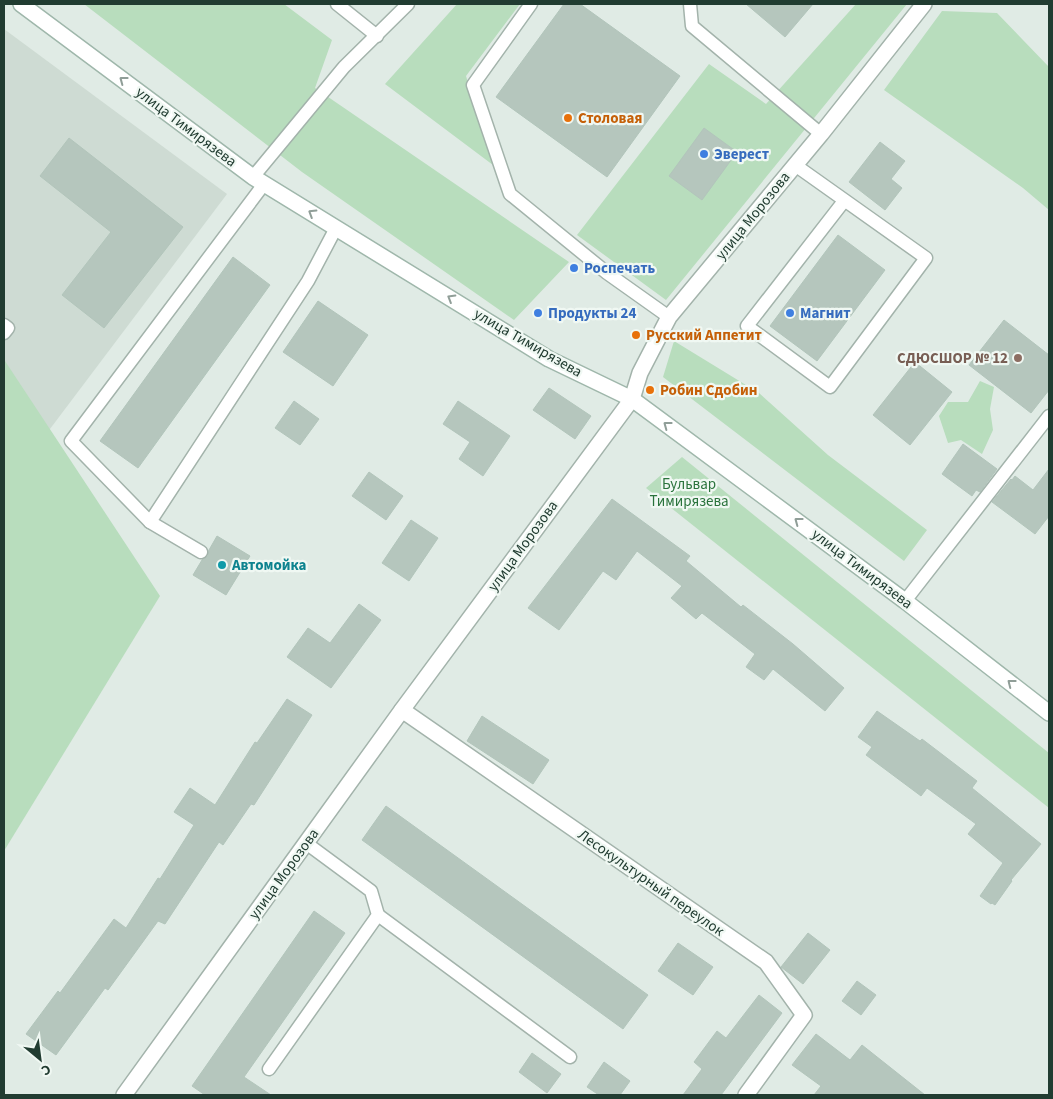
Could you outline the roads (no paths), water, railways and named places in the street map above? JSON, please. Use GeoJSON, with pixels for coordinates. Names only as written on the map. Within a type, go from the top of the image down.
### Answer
{"type":"FeatureCollection","features":[{"type":"Feature","properties":{"kind":"street","name":"улица Тимирязева"},"geometry":{"type":"LineString","coordinates":[[21,4],[259,180],[549,359],[632,399],[905,601],[1049,713]]}},
{"type":"Feature","properties":{"kind":"street","name":"улица Морозова"},"geometry":{"type":"LineString","coordinates":[[124,1095],[402,710],[632,399],[640,373],[669,317],[821,134],[924,4]]}},
{"type":"Feature","properties":{"kind":"street","name":"Лесокультурный переулок"},"geometry":{"type":"LineString","coordinates":[[402,710],[766,962],[804,1015],[746,1095]]}},
{"type":"Feature","properties":{"kind":"lane"},"geometry":{"type":"LineString","coordinates":[[337,4],[377,36]]}},
{"type":"Feature","properties":{"kind":"lane"},"geometry":{"type":"LineString","coordinates":[[201,552],[150,522],[71,441],[259,180],[344,68],[408,4]]}},
{"type":"Feature","properties":{"kind":"lane"},"geometry":{"type":"LineString","coordinates":[[531,4],[473,86],[510,194],[607,273],[669,317]]}},
{"type":"Feature","properties":{"kind":"lane"},"geometry":{"type":"LineString","coordinates":[[690,4],[692,26],[821,134]]}},
{"type":"Feature","properties":{"kind":"lane"},"geometry":{"type":"LineString","coordinates":[[795,164],[926,258],[830,388],[748,326],[844,201]]}},
{"type":"Feature","properties":{"kind":"lane"},"geometry":{"type":"LineString","coordinates":[[150,522],[308,281],[336,228]]}},
{"type":"Feature","properties":{"kind":"lane"},"geometry":{"type":"LineString","coordinates":[[4,325],[8,328],[4,333]]}},
{"type":"Feature","properties":{"kind":"lane"},"geometry":{"type":"LineString","coordinates":[[905,601],[1049,416]]}},
{"type":"Feature","properties":{"kind":"lane"},"geometry":{"type":"LineString","coordinates":[[306,843],[371,891],[378,915],[570,1057]]}},
{"type":"Feature","properties":{"kind":"lane"},"geometry":{"type":"LineString","coordinates":[[269,1069],[378,915]]}},
{"type":"Feature","properties":{"kind":"place","name":"Столовая"},"geometry":{"type":"Point","coordinates":[568,118]}},
{"type":"Feature","properties":{"kind":"place","name":"Эверест"},"geometry":{"type":"Point","coordinates":[704,154]}},
{"type":"Feature","properties":{"kind":"place","name":"Роспечать"},"geometry":{"type":"Point","coordinates":[574,268]}},
{"type":"Feature","properties":{"kind":"place","name":"Продукты 24"},"geometry":{"type":"Point","coordinates":[538,313]}},
{"type":"Feature","properties":{"kind":"place","name":"Магнит"},"geometry":{"type":"Point","coordinates":[790,313]}},
{"type":"Feature","properties":{"kind":"place","name":"Русский Аппетит"},"geometry":{"type":"Point","coordinates":[636,335]}},
{"type":"Feature","properties":{"kind":"place","name":"СДЮСШОР № 12"},"geometry":{"type":"Point","coordinates":[1018,358]}},
{"type":"Feature","properties":{"kind":"place","name":"Робин Сдобин"},"geometry":{"type":"Point","coordinates":[650,390]}},
{"type":"Feature","properties":{"kind":"place","name":"Автомойка"},"geometry":{"type":"Point","coordinates":[222,565]}},
{"type":"Feature","properties":{"kind":"park label","name":"Бульвар Тимирязева"},"geometry":{"type":"Point","coordinates":[689,492]}}]}
